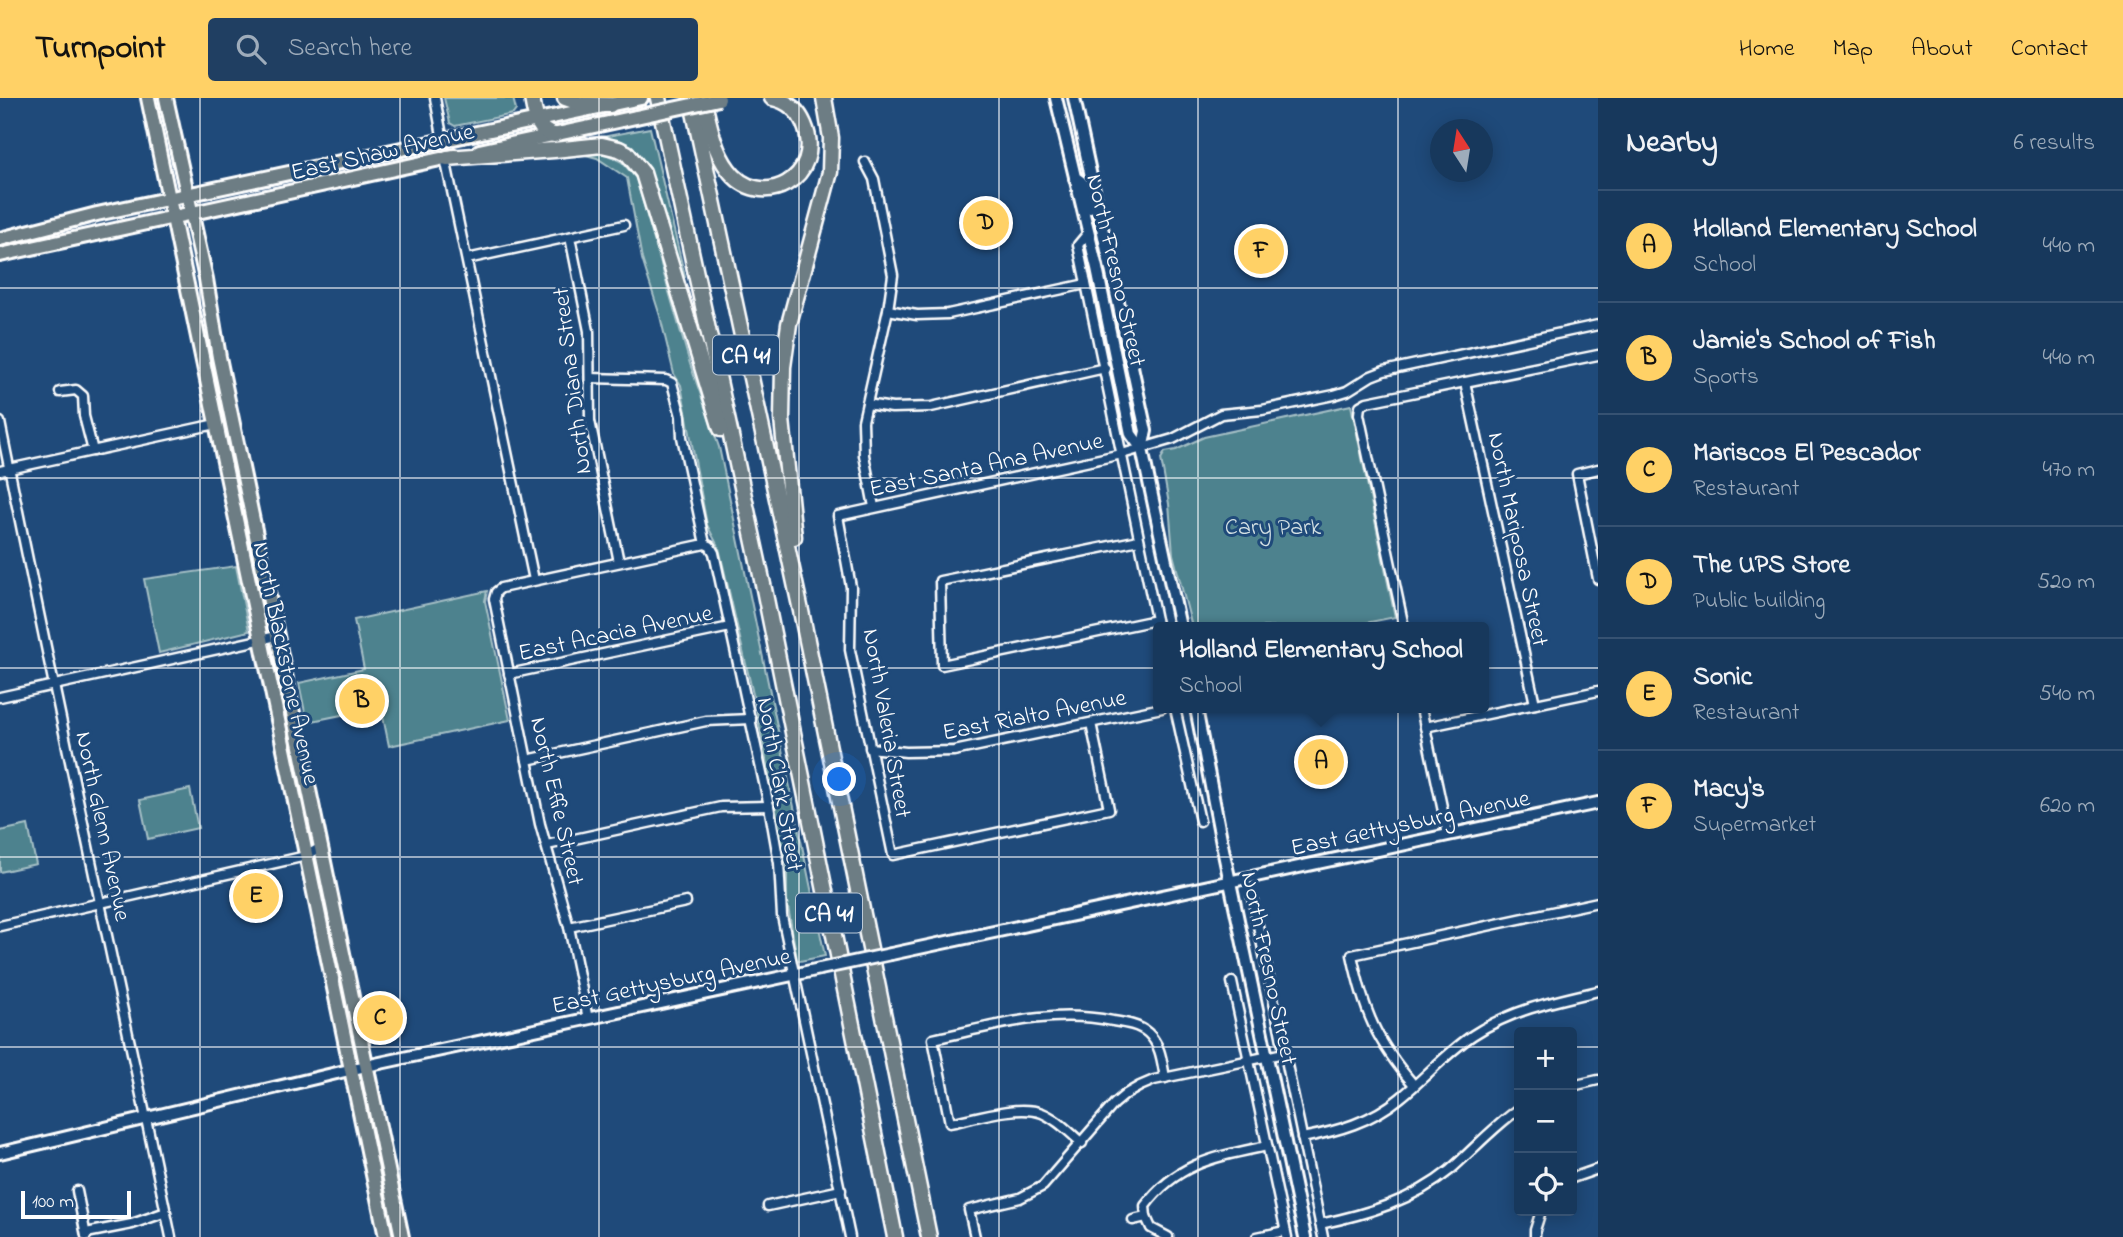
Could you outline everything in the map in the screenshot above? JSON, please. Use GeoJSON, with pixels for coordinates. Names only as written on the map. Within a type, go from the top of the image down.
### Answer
{"type":"FeatureCollection","features":[{"type":"Feature","properties":{"kind":"highway"},"geometry":{"type":"LineString","coordinates":[[532,98],[537,120],[544,131],[554,135]]}},
{"type":"Feature","properties":{"kind":"highway"},"geometry":{"type":"LineString","coordinates":[[565,98],[582,104],[610,105]]}},
{"type":"Feature","properties":{"kind":"highway"},"geometry":{"type":"LineString","coordinates":[[650,98],[704,309]]}},
{"type":"Feature","properties":{"kind":"highway","name":"CA 41"},"geometry":{"type":"LineString","coordinates":[[658,98],[764,589],[895,1237]]}},
{"type":"Feature","properties":{"kind":"highway","name":"CA 41"},"geometry":{"type":"LineString","coordinates":[[691,98],[801,611],[929,1237]]}},
{"type":"Feature","properties":{"kind":"highway"},"geometry":{"type":"LineString","coordinates":[[703,98],[714,138],[728,169],[743,183],[756,188],[771,189],[787,183],[799,174],[806,164],[810,150],[808,135],[800,116],[788,104],[772,98]]}},
{"type":"Feature","properties":{"kind":"highway"},"geometry":{"type":"LineString","coordinates":[[801,611],[783,433],[782,382],[789,324],[830,172],[831,138],[824,98]]}},
{"type":"Feature","properties":{"kind":"highway"},"geometry":{"type":"LineString","coordinates":[[446,158],[602,145],[620,149],[639,166],[709,388],[764,589]]}},
{"type":"Feature","properties":{"kind":"main road","name":"North Blackstone Avenue"},"geometry":{"type":"LineString","coordinates":[[148,98],[386,1237]]}},
{"type":"Feature","properties":{"kind":"main road","name":"North Blackstone Avenue"},"geometry":{"type":"LineString","coordinates":[[166,98],[189,195],[232,420],[402,1237]]}},
{"type":"Feature","properties":{"kind":"main road","name":"East Shaw Avenue"},"geometry":{"type":"LineString","coordinates":[[0,239],[79,218],[636,99]]}},
{"type":"Feature","properties":{"kind":"main road","name":"East Shaw Avenue"},"geometry":{"type":"LineString","coordinates":[[0,255],[721,99]]}},
{"type":"Feature","properties":{"kind":"main road"},"geometry":{"type":"LineString","coordinates":[[446,158],[446,154],[453,148],[537,120]]}},
{"type":"Feature","properties":{"kind":"main road"},"geometry":{"type":"LineString","coordinates":[[394,169],[401,159],[441,149],[443,141]]}},
{"type":"Feature","properties":{"kind":"main road"},"geometry":{"type":"LineString","coordinates":[[197,333],[207,346],[222,414],[224,418],[232,420]]}},
{"type":"Feature","properties":{"kind":"main road"},"geometry":{"type":"LineString","coordinates":[[216,424],[226,431],[236,474],[245,481]]}},
{"type":"Feature","properties":{"kind":"street"},"geometry":{"type":"LineString","coordinates":[[435,98],[443,141]]}},
{"type":"Feature","properties":{"kind":"street","name":"North Fresno Street"},"geometry":{"type":"LineString","coordinates":[[1056,98],[1131,434],[1142,449],[1179,622]]}},
{"type":"Feature","properties":{"kind":"street","name":"North Fresno Street"},"geometry":{"type":"LineString","coordinates":[[1074,98],[1146,431],[1142,449]]}},
{"type":"Feature","properties":{"kind":"street"},"geometry":{"type":"LineString","coordinates":[[446,158],[534,580],[707,545]]}},
{"type":"Feature","properties":{"kind":"street"},"geometry":{"type":"LineString","coordinates":[[865,162],[874,179],[892,262],[892,288],[862,439],[874,507]]}},
{"type":"Feature","properties":{"kind":"street"},"geometry":{"type":"LineString","coordinates":[[1075,178],[1084,185],[1091,214],[1100,221]]}},
{"type":"Feature","properties":{"kind":"street"},"geometry":{"type":"LineString","coordinates":[[467,259],[624,225]]}},
{"type":"Feature","properties":{"kind":"street"},"geometry":{"type":"LineString","coordinates":[[1088,233],[1078,245],[1157,622]]}},
{"type":"Feature","properties":{"kind":"street","name":"North Diana Street"},"geometry":{"type":"LineString","coordinates":[[570,237],[587,314],[591,352],[590,421],[620,562]]}},
{"type":"Feature","properties":{"kind":"street"},"geometry":{"type":"LineString","coordinates":[[888,310],[917,315],[948,314],[1086,284]]}},
{"type":"Feature","properties":{"kind":"street","name":"East Santa Ana Avenue"},"geometry":{"type":"LineString","coordinates":[[838,516],[1142,449],[1187,433],[1222,414],[1262,410],[1334,395],[1384,371],[1598,325]]}},
{"type":"Feature","properties":{"kind":"street"},"geometry":{"type":"LineString","coordinates":[[1403,622],[1359,414],[1360,407],[1367,402],[1598,355]]}},
{"type":"Feature","properties":{"kind":"street"},"geometry":{"type":"LineString","coordinates":[[867,404],[892,408],[932,407],[1105,368]]}},
{"type":"Feature","properties":{"kind":"street","name":"North Clark Street"},"geometry":{"type":"LineString","coordinates":[[590,378],[666,380],[672,383],[707,545],[730,627],[751,719],[779,863],[782,916],[850,1237]]}},
{"type":"Feature","properties":{"kind":"street","name":"North Mariposa Street"},"geometry":{"type":"LineString","coordinates":[[1465,382],[1535,704]]}},
{"type":"Feature","properties":{"kind":"street"},"geometry":{"type":"LineString","coordinates":[[60,392],[76,390],[83,396],[84,416],[93,451]]}},
{"type":"Feature","properties":{"kind":"street","name":"North Glenn Avenue"},"geometry":{"type":"LineString","coordinates":[[0,422],[5,470],[102,904],[171,1237]]}},
{"type":"Feature","properties":{"kind":"street"},"geometry":{"type":"LineString","coordinates":[[5,470],[216,424]]}},
{"type":"Feature","properties":{"kind":"street"},"geometry":{"type":"LineString","coordinates":[[1598,469],[1577,474],[1598,579]]}},
{"type":"Feature","properties":{"kind":"street","name":"North Valeria Street"},"geometry":{"type":"LineString","coordinates":[[838,516],[851,587],[850,650],[893,855],[1109,809],[1091,723]]}},
{"type":"Feature","properties":{"kind":"street"},"geometry":{"type":"LineString","coordinates":[[1139,540],[940,581],[942,665],[1153,625]]}},
{"type":"Feature","properties":{"kind":"street","name":"North Effie Street"},"geometry":{"type":"LineString","coordinates":[[534,580],[500,588],[494,599],[527,760],[569,927],[588,1019]]}},
{"type":"Feature","properties":{"kind":"street","name":"East Acacia Avenue"},"geometry":{"type":"LineString","coordinates":[[509,674],[730,627]]}},
{"type":"Feature","properties":{"kind":"street"},"geometry":{"type":"LineString","coordinates":[[0,697],[277,636]]}},
{"type":"Feature","properties":{"kind":"street"},"geometry":{"type":"LineString","coordinates":[[1425,727],[1598,691]]}},
{"type":"Feature","properties":{"kind":"street","name":"East Rialto Avenue"},"geometry":{"type":"LineString","coordinates":[[870,748],[906,752],[954,751],[1153,710]]}},
{"type":"Feature","properties":{"kind":"street"},"geometry":{"type":"LineString","coordinates":[[1176,713],[1200,821]]}},
{"type":"Feature","properties":{"kind":"street","name":"North Fresno Street"},"geometry":{"type":"LineString","coordinates":[[1197,713],[1306,1237]]}},
{"type":"Feature","properties":{"kind":"street"},"geometry":{"type":"LineString","coordinates":[[1423,713],[1448,835]]}},
{"type":"Feature","properties":{"kind":"street"},"geometry":{"type":"LineString","coordinates":[[527,760],[706,722],[751,719]]}},
{"type":"Feature","properties":{"kind":"street","name":"East Gettysburg Avenue"},"geometry":{"type":"LineString","coordinates":[[0,1153],[366,1066],[1598,803]]}},
{"type":"Feature","properties":{"kind":"street"},"geometry":{"type":"LineString","coordinates":[[547,845],[721,807],[768,806]]}},
{"type":"Feature","properties":{"kind":"street"},"geometry":{"type":"LineString","coordinates":[[0,926],[306,856],[321,847]]}},
{"type":"Feature","properties":{"kind":"street","name":"North Fresno Street"},"geometry":{"type":"LineString","coordinates":[[1252,897],[1323,1237]]}},
{"type":"Feature","properties":{"kind":"street"},"geometry":{"type":"LineString","coordinates":[[569,927],[686,902]]}},
{"type":"Feature","properties":{"kind":"street"},"geometry":{"type":"LineString","coordinates":[[1414,1085],[1395,1063],[1374,1029],[1364,1006],[1352,955],[1598,902]]}},
{"type":"Feature","properties":{"kind":"street","name":"North Fresno Street"},"geometry":{"type":"LineString","coordinates":[[1232,982],[1286,1234]]}},
{"type":"Feature","properties":{"kind":"street"},"geometry":{"type":"LineString","coordinates":[[1302,1138],[1338,1131],[1363,1122],[1384,1110],[1471,1036],[1492,1023],[1536,1005],[1598,991]]}},
{"type":"Feature","properties":{"kind":"street"},"geometry":{"type":"LineString","coordinates":[[1082,1143],[1040,1112],[1026,1110],[950,1123],[933,1039],[1033,1017],[1088,1016],[1132,1024],[1149,1034],[1160,1053],[1165,1078]]}},
{"type":"Feature","properties":{"kind":"street"},"geometry":{"type":"LineString","coordinates":[[975,1237],[969,1210],[1032,1193],[1054,1175],[1126,1094],[1165,1078],[1284,1053]]}},
{"type":"Feature","properties":{"kind":"street"},"geometry":{"type":"LineString","coordinates":[[1577,1085],[1598,1080]]}},
{"type":"Feature","properties":{"kind":"street"},"geometry":{"type":"LineString","coordinates":[[1320,1224],[1380,1209],[1423,1189],[1449,1171],[1514,1113]]}},
{"type":"Feature","properties":{"kind":"street"},"geometry":{"type":"LineString","coordinates":[[1168,1237],[1151,1228],[1146,1217],[1145,1206],[1156,1191],[1192,1164],[1267,1146]]}},
{"type":"Feature","properties":{"kind":"street"},"geometry":{"type":"LineString","coordinates":[[1577,1176],[1598,1169]]}},
{"type":"Feature","properties":{"kind":"street"},"geometry":{"type":"LineString","coordinates":[[768,1206],[841,1190]]}},
{"type":"Feature","properties":{"kind":"street"},"geometry":{"type":"LineString","coordinates":[[77,1191],[86,1235],[132,1224],[166,1212]]}},
{"type":"Feature","properties":{"kind":"street"},"geometry":{"type":"LineString","coordinates":[[1535,1237],[1539,1216]]}},
{"type":"Feature","properties":{"kind":"street"},"geometry":{"type":"LineString","coordinates":[[1133,1220],[1146,1217]]}},
{"type":"Feature","properties":{"kind":"street"},"geometry":{"type":"LineString","coordinates":[[1257,1237],[1286,1234]]}},
{"type":"Feature","properties":{"kind":"green space"},"geometry":{"type":"Polygon","coordinates":[[[444,98],[513,98],[516,110],[513,114],[455,126],[450,123],[444,98]]]}},
{"type":"Feature","properties":{"kind":"green space"},"geometry":{"type":"Polygon","coordinates":[[[650,128],[685,277],[680,278],[645,164],[635,152],[622,143],[597,138],[650,128]]]}},
{"type":"Feature","properties":{"kind":"green space"},"geometry":{"type":"Polygon","coordinates":[[[604,153],[622,162],[636,178],[690,364],[719,447],[825,956],[800,961],[797,959],[787,901],[787,867],[755,703],[719,548],[707,525],[681,385],[674,374],[642,259],[627,178],[597,158],[582,154],[604,153]]]}},
{"type":"Feature","properties":{"kind":"green space","name":"Cary Park"},"geometry":{"type":"Polygon","coordinates":[[[1351,405],[1395,617],[1370,622],[1191,622],[1173,554],[1169,504],[1161,459],[1165,452],[1204,437],[1351,405]]]}},
{"type":"Feature","properties":{"kind":"green space"},"geometry":{"type":"Polygon","coordinates":[[[236,566],[249,631],[159,653],[144,579],[236,566]]]}},
{"type":"Feature","properties":{"kind":"green space"},"geometry":{"type":"Polygon","coordinates":[[[487,591],[485,601],[510,720],[389,746],[381,707],[307,722],[299,683],[364,669],[354,620],[487,591]]]}},
{"type":"Feature","properties":{"kind":"green space"},"geometry":{"type":"Polygon","coordinates":[[[190,789],[198,828],[148,839],[140,800],[190,789]]]}},
{"type":"Feature","properties":{"kind":"green space"},"geometry":{"type":"Polygon","coordinates":[[[28,825],[36,864],[0,872],[0,831],[28,825]]]}},
{"type":"Feature","properties":{"kind":"place","name":"The UPS Store"},"geometry":{"type":"Point","coordinates":[986,223]}},
{"type":"Feature","properties":{"kind":"place","name":"Macy's"},"geometry":{"type":"Point","coordinates":[1261,251]}},
{"type":"Feature","properties":{"kind":"place","name":"Jamie's School of Fish"},"geometry":{"type":"Point","coordinates":[362,701]}},
{"type":"Feature","properties":{"kind":"place","name":"Holland Elementary School"},"geometry":{"type":"Point","coordinates":[1321,762]}},
{"type":"Feature","properties":{"kind":"place","name":"Sonic"},"geometry":{"type":"Point","coordinates":[256,896]}},
{"type":"Feature","properties":{"kind":"place","name":"Mariscos El Pescador"},"geometry":{"type":"Point","coordinates":[380,1018]}}]}
